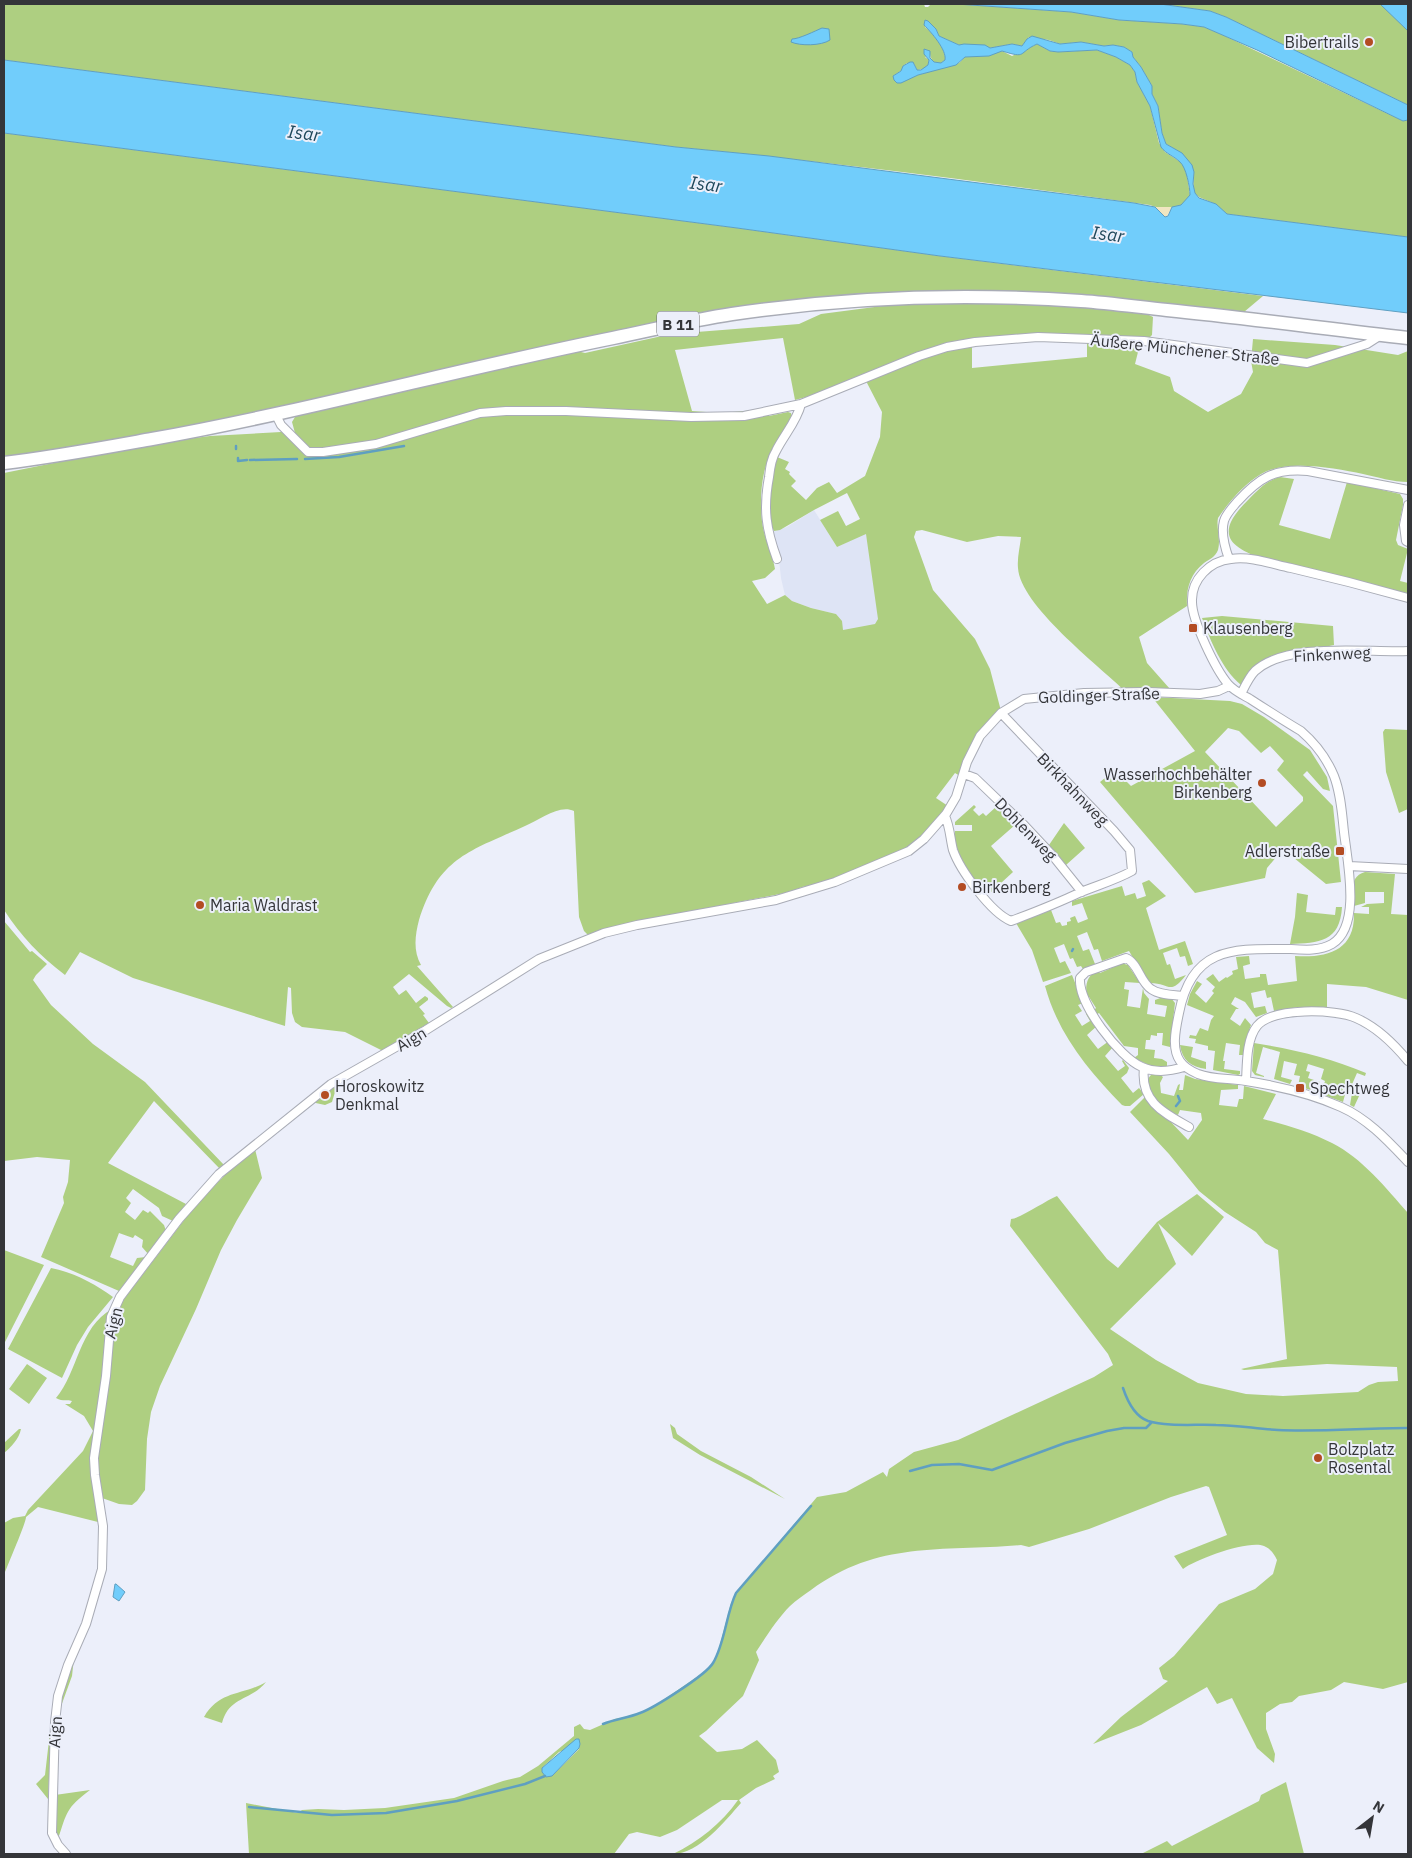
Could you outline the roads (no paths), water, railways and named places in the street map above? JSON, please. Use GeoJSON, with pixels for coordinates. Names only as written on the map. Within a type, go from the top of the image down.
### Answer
{"type":"FeatureCollection","features":[{"type":"Feature","properties":{"kind":"main road","name":"B 11"},"geometry":{"type":"LineString","coordinates":[[4,463],[94,450],[276,415],[505,361],[728,315],[788,307],[890,299],[984,297],[1082,301],[1272,321],[1408,338]]}},
{"type":"Feature","properties":{"kind":"street","name":"Äußere Münchener Straße"},"geometry":{"type":"LineString","coordinates":[[276,415],[281,425],[308,452],[323,452],[376,444],[480,413],[566,411],[665,416],[744,416],[801,404],[919,356],[947,347],[975,342],[1038,337],[1144,341],[1307,363],[1367,344],[1381,335]]}},
{"type":"Feature","properties":{"kind":"street"},"geometry":{"type":"LineString","coordinates":[[777,559],[765,513],[767,489],[775,452],[799,414],[801,404]]}},
{"type":"Feature","properties":{"kind":"street"},"geometry":{"type":"LineString","coordinates":[[1229,559],[1224,534],[1225,518],[1249,490],[1260,480],[1272,473],[1290,470],[1308,471],[1408,490]]}},
{"type":"Feature","properties":{"kind":"street"},"geometry":{"type":"LineString","coordinates":[[1408,505],[1404,535],[1408,542]]}},
{"type":"Feature","properties":{"kind":"street"},"geometry":{"type":"LineString","coordinates":[[1408,598],[1254,560],[1229,559],[1211,565],[1197,582],[1192,602],[1198,626],[1208,649],[1229,686],[1302,731],[1325,757],[1335,778],[1349,866],[1348,920],[1339,937],[1332,944],[1314,949],[1246,949],[1222,953],[1211,959],[1197,971],[1182,996],[1175,1043],[1177,1057],[1184,1067],[1204,1076],[1246,1081],[1289,1090],[1326,1102],[1354,1114],[1374,1129],[1408,1162]]}},
{"type":"Feature","properties":{"kind":"street","name":"Finkenweg"},"geometry":{"type":"LineString","coordinates":[[1241,694],[1256,670],[1284,657],[1324,651],[1408,652]]}},
{"type":"Feature","properties":{"kind":"street","name":"Goldinger Straße"},"geometry":{"type":"LineString","coordinates":[[945,816],[956,797],[974,746],[980,736],[1002,713],[1024,699],[1035,696],[1077,693],[1144,692],[1200,694],[1218,692],[1229,686]]}},
{"type":"Feature","properties":{"kind":"street","name":"Birkhahnweg"},"geometry":{"type":"LineString","coordinates":[[1002,713],[1130,850],[1132,870],[1119,878],[1082,892]]}},
{"type":"Feature","properties":{"kind":"street","name":"Dohlenweg"},"geometry":{"type":"LineString","coordinates":[[964,774],[975,778],[1023,824],[1053,856],[1082,892]]}},
{"type":"Feature","properties":{"kind":"street"},"geometry":{"type":"LineString","coordinates":[[945,816],[953,850],[962,869],[998,912],[1011,921],[1054,906],[1082,892]]}},
{"type":"Feature","properties":{"kind":"street","name":"Aign"},"geometry":{"type":"LineString","coordinates":[[66,1854],[58,1845],[52,1833],[54,1722],[62,1680],[86,1624],[102,1569],[103,1526],[94,1475],[94,1458],[106,1376],[109,1326],[117,1303],[197,1197],[219,1174],[252,1146],[331,1084],[426,1030],[547,956],[604,933],[776,900],[835,882],[909,851],[924,840],[945,816]]}},
{"type":"Feature","properties":{"kind":"street"},"geometry":{"type":"LineString","coordinates":[[1349,866],[1408,869]]}},
{"type":"Feature","properties":{"kind":"street"},"geometry":{"type":"LineString","coordinates":[[1182,996],[1153,991],[1147,987],[1131,962],[1126,958],[1086,972],[1080,978],[1082,990],[1092,1014],[1116,1045],[1131,1060],[1144,1068],[1162,1071],[1184,1067]]}},
{"type":"Feature","properties":{"kind":"street"},"geometry":{"type":"LineString","coordinates":[[1246,1081],[1250,1043],[1257,1026],[1262,1020],[1286,1013],[1306,1010],[1353,1016],[1368,1024],[1386,1038],[1408,1061]]}},
{"type":"Feature","properties":{"kind":"street"},"geometry":{"type":"LineString","coordinates":[[1144,1068],[1143,1075],[1147,1094],[1151,1102],[1189,1127]]}},
{"type":"Feature","properties":{"kind":"water"},"geometry":{"type":"Polygon","coordinates":[[[956,4],[1160,4],[1210,11],[1408,105],[1408,120],[1403,121],[1257,50],[1204,27],[1119,20],[1071,12],[956,4]]]}},
{"type":"Feature","properties":{"kind":"water"},"geometry":{"type":"Polygon","coordinates":[[[1380,4],[1408,4],[1408,31],[1380,4]]]}},
{"type":"Feature","properties":{"kind":"water","name":"Isar"},"geometry":{"type":"Polygon","coordinates":[[[925,20],[936,29],[939,36],[959,45],[985,45],[990,48],[1012,44],[1022,46],[1032,36],[1060,44],[1081,42],[1124,47],[1132,52],[1133,57],[1152,86],[1152,94],[1158,106],[1162,133],[1166,144],[1182,153],[1192,165],[1194,172],[1193,184],[1195,193],[1199,198],[1216,204],[1227,214],[1408,237],[1408,313],[940,256],[4,133],[4,60],[676,147],[769,156],[1134,203],[1155,207],[1165,217],[1168,216],[1172,207],[1181,205],[1190,195],[1184,168],[1178,160],[1161,147],[1150,106],[1130,65],[1097,50],[1058,52],[1050,51],[1037,44],[1019,55],[1002,51],[989,56],[965,57],[956,65],[918,75],[897,83],[893,76],[901,71],[903,66],[913,62],[917,70],[921,70],[928,65],[929,60],[924,54],[924,49],[930,51],[930,58],[934,62],[941,63],[945,60],[944,51],[941,46],[924,25],[925,20]]]}},
{"type":"Feature","properties":{"kind":"water"},"geometry":{"type":"Polygon","coordinates":[[[822,28],[829,29],[830,40],[810,45],[791,42],[792,39],[822,28]]]}},
{"type":"Feature","properties":{"kind":"water"},"geometry":{"type":"Polygon","coordinates":[[[115,1584],[125,1592],[119,1601],[113,1597],[115,1584]]]}},
{"type":"Feature","properties":{"kind":"water"},"geometry":{"type":"Polygon","coordinates":[[[576,1739],[579,1739],[579,1748],[552,1776],[546,1777],[542,1772],[542,1768],[576,1739]]]}},
{"type":"Feature","properties":{"kind":"waterway"},"geometry":{"type":"LineString","coordinates":[[305,459],[339,457],[404,446]]}},
{"type":"Feature","properties":{"kind":"waterway"},"geometry":{"type":"LineString","coordinates":[[238,458],[238,461],[247,460]]}},
{"type":"Feature","properties":{"kind":"waterway"},"geometry":{"type":"LineString","coordinates":[[250,460],[297,459]]}},
{"type":"Feature","properties":{"kind":"waterway"},"geometry":{"type":"LineString","coordinates":[[1176,1106],[1180,1101],[1178,1096]]}},
{"type":"Feature","properties":{"kind":"waterway"},"geometry":{"type":"LineString","coordinates":[[1123,1388],[1135,1412],[1143,1419],[1156,1423],[1294,1430],[1408,1428]]}},
{"type":"Feature","properties":{"kind":"waterway"},"geometry":{"type":"LineString","coordinates":[[910,1471],[932,1465],[959,1464],[992,1470],[1065,1443],[1107,1431],[1124,1428],[1146,1428],[1152,1422]]}},
{"type":"Feature","properties":{"kind":"waterway"},"geometry":{"type":"LineString","coordinates":[[603,1724],[647,1710],[679,1691],[701,1675],[713,1663],[720,1647],[736,1593],[811,1506]]}},
{"type":"Feature","properties":{"kind":"waterway"},"geometry":{"type":"LineString","coordinates":[[249,1807],[332,1815],[386,1813],[457,1801],[525,1784],[545,1776]]}},
{"type":"Feature","properties":{"kind":"place","name":"Bibertrails"},"geometry":{"type":"Point","coordinates":[1369,42]}},
{"type":"Feature","properties":{"kind":"place","name":"Klausenberg"},"geometry":{"type":"Point","coordinates":[1193,628]}},
{"type":"Feature","properties":{"kind":"place","name":"Wasserhochbehälter Birkenberg"},"geometry":{"type":"Point","coordinates":[1262,783]}},
{"type":"Feature","properties":{"kind":"place","name":"Adlerstraße"},"geometry":{"type":"Point","coordinates":[1340,851]}},
{"type":"Feature","properties":{"kind":"place","name":"Birkenberg"},"geometry":{"type":"Point","coordinates":[962,887]}},
{"type":"Feature","properties":{"kind":"place","name":"Maria Waldrast"},"geometry":{"type":"Point","coordinates":[200,905]}},
{"type":"Feature","properties":{"kind":"place","name":"Spechtweg"},"geometry":{"type":"Point","coordinates":[1300,1088]}},
{"type":"Feature","properties":{"kind":"place","name":"Horoskowitz Denkmal"},"geometry":{"type":"Point","coordinates":[325,1095]}},
{"type":"Feature","properties":{"kind":"place","name":"Bolzplatz Rosental"},"geometry":{"type":"Point","coordinates":[1318,1458]}}]}
